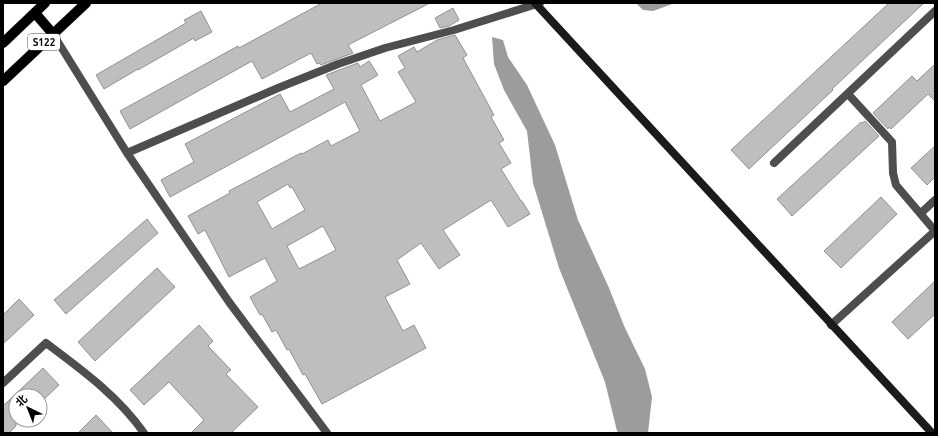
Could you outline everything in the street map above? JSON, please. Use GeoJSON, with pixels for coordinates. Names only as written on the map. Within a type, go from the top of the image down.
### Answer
{"type":"FeatureCollection","features":[{"type":"Feature","properties":{"kind":"main road","name":"S122"},"geometry":{"type":"LineString","coordinates":[[3,43],[45,3]]}},
{"type":"Feature","properties":{"kind":"main road","name":"S122"},"geometry":{"type":"LineString","coordinates":[[3,81],[86,3]]}},
{"type":"Feature","properties":{"kind":"main road"},"geometry":{"type":"LineString","coordinates":[[35,13],[53,34]]}},
{"type":"Feature","properties":{"kind":"street"},"geometry":{"type":"LineString","coordinates":[[127,153],[278,88],[338,64],[386,48],[454,30],[537,4],[932,433]]}},
{"type":"Feature","properties":{"kind":"street"},"geometry":{"type":"LineString","coordinates":[[774,163],[935,11]]}},
{"type":"Feature","properties":{"kind":"street"},"geometry":{"type":"LineString","coordinates":[[53,34],[127,153],[230,302],[327,433]]}},
{"type":"Feature","properties":{"kind":"street"},"geometry":{"type":"LineString","coordinates":[[832,325],[935,231],[896,185],[893,173],[892,142],[848,94]]}},
{"type":"Feature","properties":{"kind":"street"},"geometry":{"type":"LineString","coordinates":[[920,213],[935,200]]}},
{"type":"Feature","properties":{"kind":"street"},"geometry":{"type":"LineString","coordinates":[[3,383],[46,343],[100,384],[134,418],[144,433]]}},
{"type":"Feature","properties":{"kind":"shaded area"},"geometry":{"type":"Polygon","coordinates":[[[636,3],[675,3],[653,11],[643,10],[636,3]]]}},
{"type":"Feature","properties":{"kind":"shaded area"},"geometry":{"type":"Polygon","coordinates":[[[492,37],[503,40],[508,57],[527,85],[555,145],[578,220],[609,288],[625,328],[645,369],[652,397],[648,433],[619,433],[617,431],[605,382],[559,268],[533,183],[527,131],[504,90],[494,64],[492,37]]]}},
{"type":"Feature","properties":{"kind":"building"},"geometry":{"type":"Polygon","coordinates":[[[322,3],[430,3],[348,45],[353,53],[321,65],[319,63],[317,64],[311,53],[262,79],[252,61],[130,129],[120,111],[238,46],[239,48],[322,3]]]}},
{"type":"Feature","properties":{"kind":"building"},"geometry":{"type":"Polygon","coordinates":[[[889,3],[924,3],[749,169],[731,150],[889,3]]]}},
{"type":"Feature","properties":{"kind":"building"},"geometry":{"type":"Polygon","coordinates":[[[453,8],[459,20],[449,26],[440,28],[435,18],[453,8]]]}},
{"type":"Feature","properties":{"kind":"building"},"geometry":{"type":"Polygon","coordinates":[[[201,11],[212,32],[195,41],[194,38],[104,89],[96,75],[186,23],[184,20],[201,11]]]}},
{"type":"Feature","properties":{"kind":"building"},"geometry":{"type":"Polygon","coordinates":[[[455,35],[467,55],[463,58],[494,115],[491,117],[504,140],[499,143],[511,163],[501,169],[530,214],[508,227],[491,200],[443,230],[460,255],[439,269],[421,243],[397,260],[410,284],[385,297],[403,331],[414,325],[426,348],[322,404],[305,374],[303,375],[289,349],[287,350],[276,330],[272,332],[250,297],[277,281],[265,258],[229,277],[205,230],[198,234],[188,216],[230,193],[229,191],[301,153],[302,154],[328,140],[331,146],[360,131],[345,102],[170,197],[161,180],[194,162],[185,144],[280,94],[290,112],[334,89],[326,75],[358,63],[360,67],[369,61],[378,75],[361,85],[380,121],[416,102],[398,72],[405,68],[398,56],[414,47],[417,52],[437,40],[455,35]],[[288,184],[257,202],[272,229],[305,210],[292,187],[290,188],[288,184]],[[323,226],[287,246],[299,269],[336,250],[323,226]]]}},
{"type":"Feature","properties":{"kind":"building"},"geometry":{"type":"Polygon","coordinates":[[[935,64],[935,101],[928,94],[891,129],[889,127],[888,129],[873,113],[912,76],[917,81],[935,64]]]}},
{"type":"Feature","properties":{"kind":"building"},"geometry":{"type":"Polygon","coordinates":[[[865,121],[879,136],[792,216],[777,199],[861,122],[862,123],[865,121]]]}},
{"type":"Feature","properties":{"kind":"building"},"geometry":{"type":"Polygon","coordinates":[[[935,146],[935,177],[927,185],[911,168],[935,146]]]}},
{"type":"Feature","properties":{"kind":"building"},"geometry":{"type":"Polygon","coordinates":[[[881,197],[897,214],[841,268],[824,251],[881,197]]]}},
{"type":"Feature","properties":{"kind":"building"},"geometry":{"type":"Polygon","coordinates":[[[147,219],[158,233],[66,314],[54,300],[147,219]]]}},
{"type":"Feature","properties":{"kind":"building"},"geometry":{"type":"Polygon","coordinates":[[[157,268],[175,287],[95,361],[78,342],[157,268]]]}},
{"type":"Feature","properties":{"kind":"building"},"geometry":{"type":"Polygon","coordinates":[[[935,281],[935,314],[908,339],[892,322],[935,281]]]}},
{"type":"Feature","properties":{"kind":"building"},"geometry":{"type":"Polygon","coordinates":[[[19,299],[34,315],[3,344],[3,315],[19,299]]]}},
{"type":"Feature","properties":{"kind":"building"},"geometry":{"type":"Polygon","coordinates":[[[199,325],[213,341],[208,346],[231,370],[226,374],[258,407],[231,433],[191,433],[204,420],[169,382],[144,405],[130,390],[199,325]]]}},
{"type":"Feature","properties":{"kind":"building"},"geometry":{"type":"Polygon","coordinates":[[[43,368],[59,385],[48,395],[48,388],[22,388],[43,368]]]}},
{"type":"Feature","properties":{"kind":"building"},"geometry":{"type":"Polygon","coordinates":[[[8,401],[8,428],[14,428],[9,433],[3,433],[3,406],[8,401]]]}},
{"type":"Feature","properties":{"kind":"building"},"geometry":{"type":"Polygon","coordinates":[[[96,415],[113,433],[78,433],[96,415]]]}}]}
